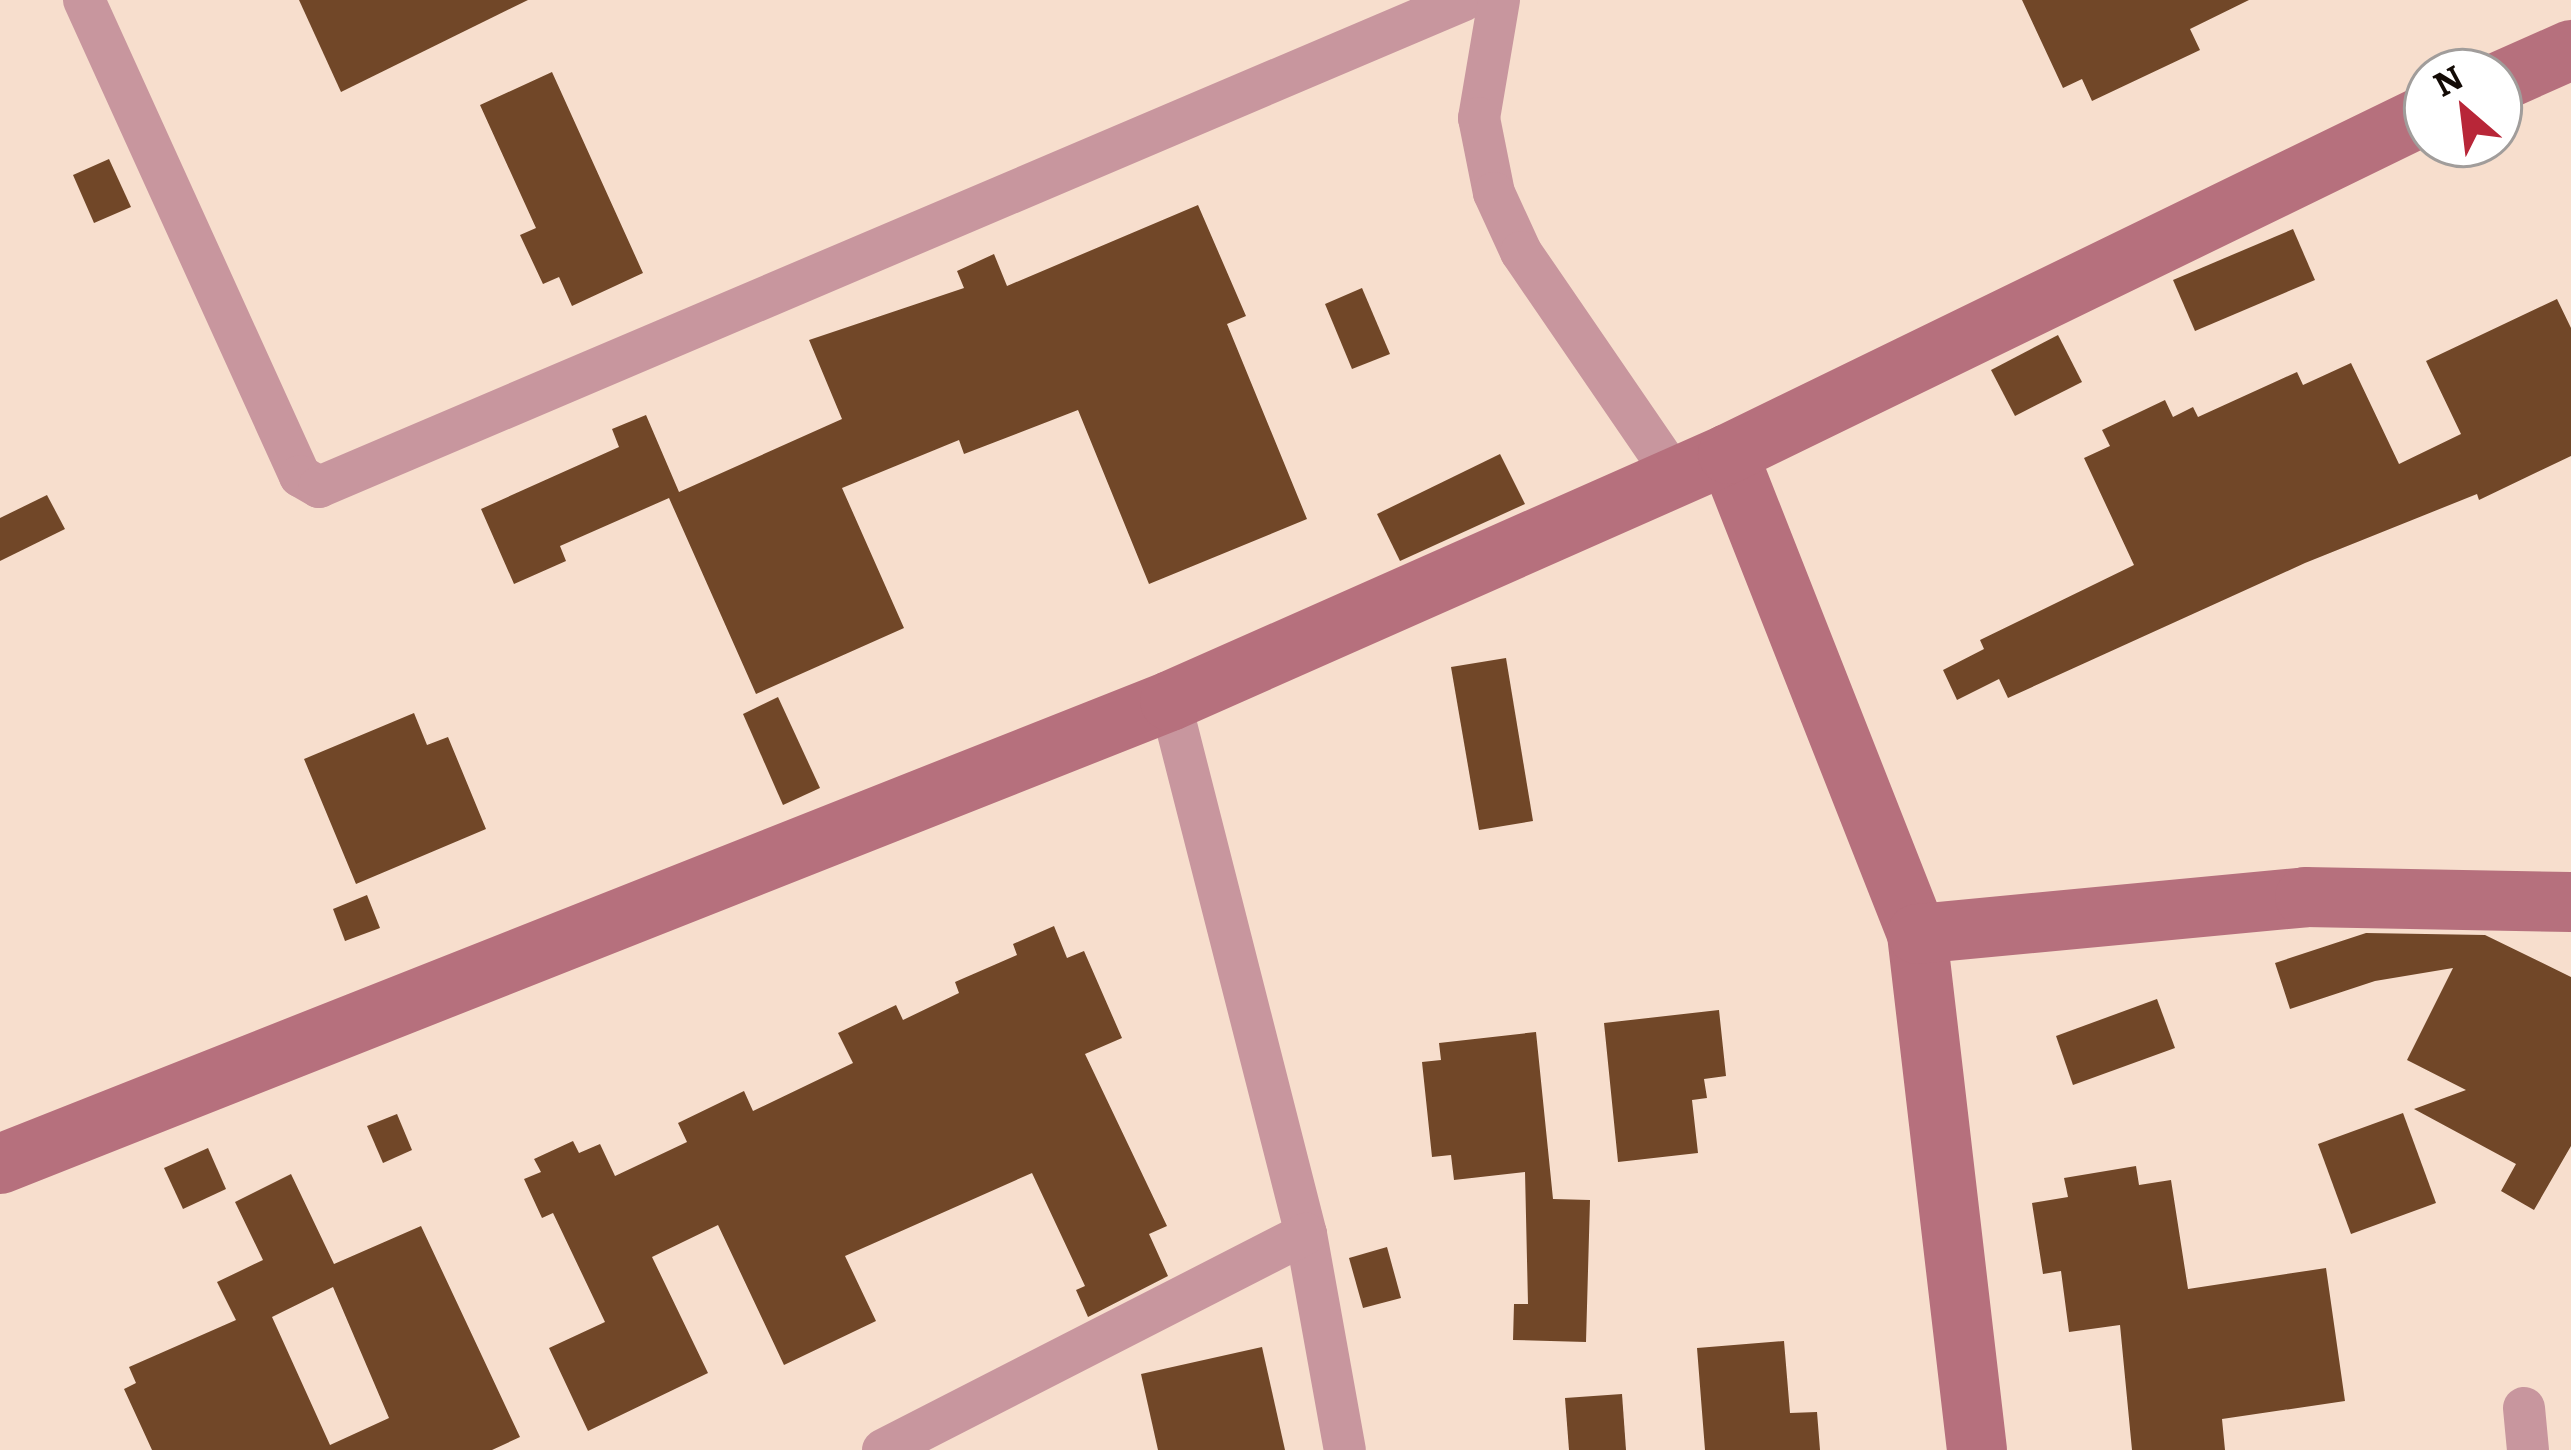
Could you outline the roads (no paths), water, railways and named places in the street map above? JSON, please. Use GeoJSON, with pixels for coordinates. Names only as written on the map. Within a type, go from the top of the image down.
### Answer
{"type":"FeatureCollection","features":[{"type":"Feature","properties":{"kind":"street"},"geometry":{"type":"LineString","coordinates":[[84,0],[300,476],[319,487],[340,485],[1464,0]]}},
{"type":"Feature","properties":{"kind":"street"},"geometry":{"type":"LineString","coordinates":[[1498,0],[1479,118],[1494,193],[1521,252],[1673,474]]}},
{"type":"Feature","properties":{"kind":"street"},"geometry":{"type":"LineString","coordinates":[[2523,71],[2571,50]]}},
{"type":"Feature","properties":{"kind":"street"},"geometry":{"type":"LineString","coordinates":[[0,1164],[1170,701],[1673,474],[1728,454],[2403,126]]}},
{"type":"Feature","properties":{"kind":"street"},"geometry":{"type":"LineString","coordinates":[[1728,454],[1917,934],[1977,1450]]}},
{"type":"Feature","properties":{"kind":"street"},"geometry":{"type":"LineString","coordinates":[[1170,701],[1306,1234],[1345,1450]]}},
{"type":"Feature","properties":{"kind":"street"},"geometry":{"type":"LineString","coordinates":[[1917,934],[2305,897],[2571,902]]}},
{"type":"Feature","properties":{"kind":"street"},"geometry":{"type":"LineString","coordinates":[[883,1450],[1306,1234]]}}]}
